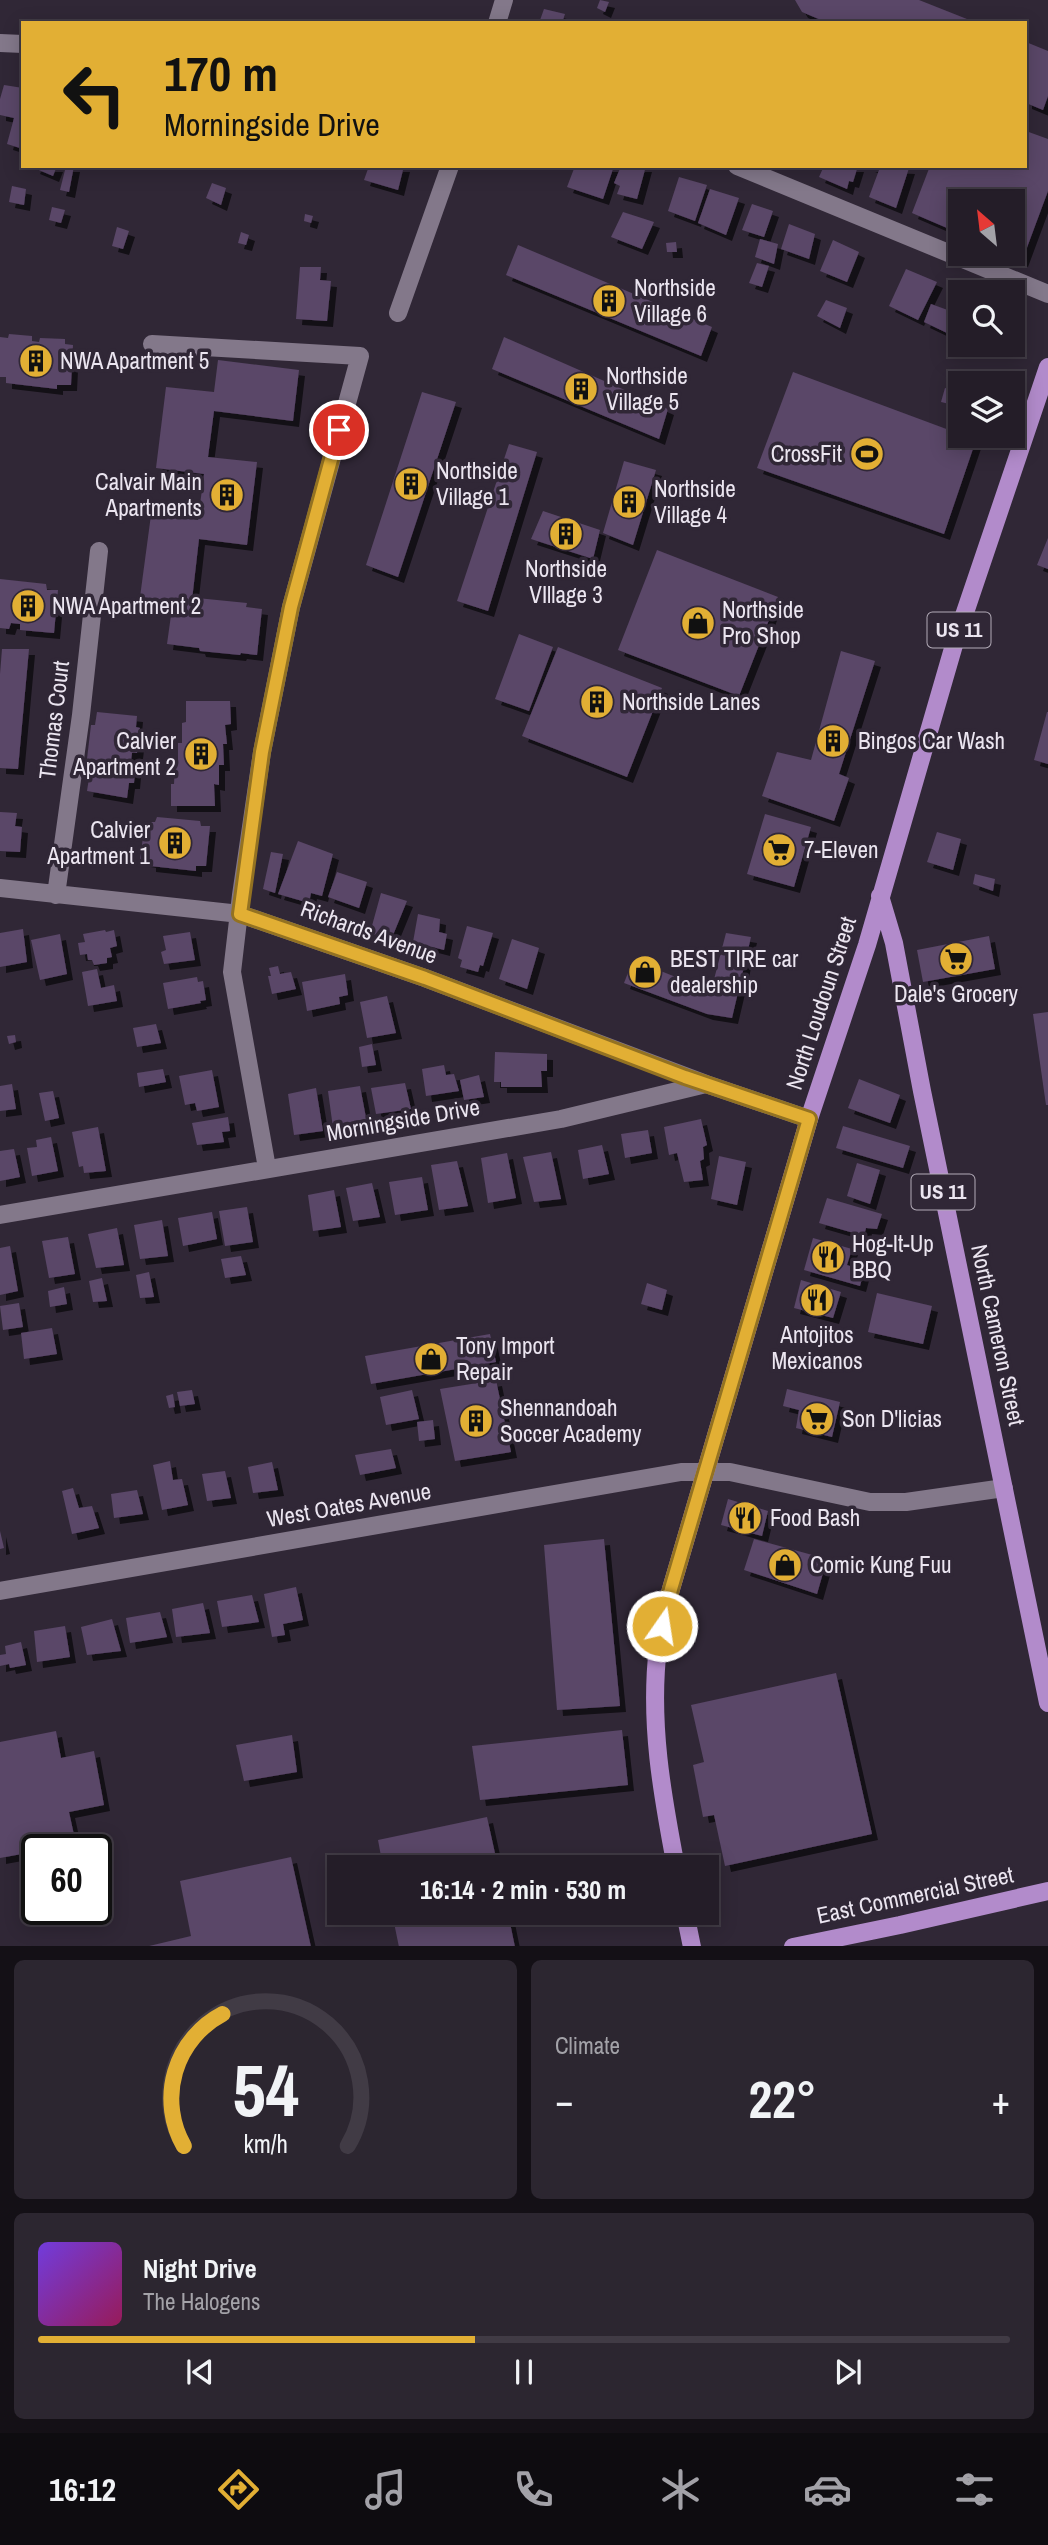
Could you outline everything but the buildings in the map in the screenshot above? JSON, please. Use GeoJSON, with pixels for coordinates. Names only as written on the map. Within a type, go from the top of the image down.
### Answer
{"type":"FeatureCollection","features":[{"type":"Feature","properties":{"kind":"main road","name":"North Loudoun Street"},"geometry":{"type":"LineString","coordinates":[[674,1855],[657,1761],[655,1681],[658,1644],[671,1589],[809,1119],[867,945],[954,645],[1048,367]]}},
{"type":"Feature","properties":{"kind":"main road","name":"North Cameron Street"},"geometry":{"type":"LineString","coordinates":[[880,896],[896,952],[1048,1703]]}},
{"type":"Feature","properties":{"kind":"main road"},"geometry":{"type":"LineString","coordinates":[[867,945],[896,952]]}},
{"type":"Feature","properties":{"kind":"main road","name":"East Commercial Street"},"geometry":{"type":"LineString","coordinates":[[798,1946],[1048,1891]]}},
{"type":"Feature","properties":{"kind":"main road"},"geometry":{"type":"LineString","coordinates":[[687,1925],[692,1946]]}},
{"type":"Feature","properties":{"kind":"street"},"geometry":{"type":"LineString","coordinates":[[498,21],[504,0]]}},
{"type":"Feature","properties":{"kind":"street"},"geometry":{"type":"LineString","coordinates":[[0,43],[21,44]]}},
{"type":"Feature","properties":{"kind":"street"},"geometry":{"type":"LineString","coordinates":[[398,313],[449,168]]}},
{"type":"Feature","properties":{"kind":"street"},"geometry":{"type":"LineString","coordinates":[[742,168],[1048,294]]}},
{"type":"Feature","properties":{"kind":"street"},"geometry":{"type":"LineString","coordinates":[[152,344],[360,356],[291,607],[262,752],[232,972],[267,1168]]}},
{"type":"Feature","properties":{"kind":"street","name":"Thomas Court"},"geometry":{"type":"LineString","coordinates":[[56,895],[81,715],[99,551]]}},
{"type":"Feature","properties":{"kind":"street","name":"Richards Avenue"},"geometry":{"type":"LineString","coordinates":[[0,888],[240,914],[425,978],[706,1084]]}},
{"type":"Feature","properties":{"kind":"street"},"geometry":{"type":"LineString","coordinates":[[706,1084],[809,1119]]}},
{"type":"Feature","properties":{"kind":"street","name":"Morningside Drive"},"geometry":{"type":"LineString","coordinates":[[0,1215],[561,1119],[706,1084]]}},
{"type":"Feature","properties":{"kind":"street","name":"West Oates Avenue"},"geometry":{"type":"LineString","coordinates":[[0,1591],[681,1472],[730,1472],[870,1502],[906,1502],[1004,1488]]}},
{"type":"Feature","properties":{"kind":"place","name":"Northside Village 6"},"geometry":{"type":"Point","coordinates":[609,301]}},
{"type":"Feature","properties":{"kind":"place","name":"NWA Apartment 5"},"geometry":{"type":"Point","coordinates":[36,361]}},
{"type":"Feature","properties":{"kind":"place","name":"Northside Village 5"},"geometry":{"type":"Point","coordinates":[581,389]}},
{"type":"Feature","properties":{"kind":"place","name":"CrossFit"},"geometry":{"type":"Point","coordinates":[867,454]}},
{"type":"Feature","properties":{"kind":"place","name":"Northside Village 1"},"geometry":{"type":"Point","coordinates":[411,484]}},
{"type":"Feature","properties":{"kind":"place","name":"Calvair Main Apartments"},"geometry":{"type":"Point","coordinates":[227,495]}},
{"type":"Feature","properties":{"kind":"place","name":"Northside Village 4"},"geometry":{"type":"Point","coordinates":[629,502]}},
{"type":"Feature","properties":{"kind":"place","name":"Northside VIllage 3"},"geometry":{"type":"Point","coordinates":[566,534]}},
{"type":"Feature","properties":{"kind":"place","name":"NWA Apartment 2"},"geometry":{"type":"Point","coordinates":[28,606]}},
{"type":"Feature","properties":{"kind":"place","name":"Northside Pro Shop"},"geometry":{"type":"Point","coordinates":[698,623]}},
{"type":"Feature","properties":{"kind":"place","name":"Northside Lanes"},"geometry":{"type":"Point","coordinates":[597,702]}},
{"type":"Feature","properties":{"kind":"place","name":"Bingos Car Wash"},"geometry":{"type":"Point","coordinates":[833,741]}},
{"type":"Feature","properties":{"kind":"place","name":"Calvier Apartment 2"},"geometry":{"type":"Point","coordinates":[201,754]}},
{"type":"Feature","properties":{"kind":"place","name":"Calvier Apartment 1"},"geometry":{"type":"Point","coordinates":[175,843]}},
{"type":"Feature","properties":{"kind":"place","name":"7-Eleven"},"geometry":{"type":"Point","coordinates":[779,850]}},
{"type":"Feature","properties":{"kind":"place","name":"Dale's Grocery"},"geometry":{"type":"Point","coordinates":[956,959]}},
{"type":"Feature","properties":{"kind":"place","name":"BEST TIRE car dealership"},"geometry":{"type":"Point","coordinates":[645,972]}},
{"type":"Feature","properties":{"kind":"place","name":"Hog-It-Up BBQ"},"geometry":{"type":"Point","coordinates":[828,1257]}},
{"type":"Feature","properties":{"kind":"place","name":"Antojitos Mexicanos"},"geometry":{"type":"Point","coordinates":[817,1300]}},
{"type":"Feature","properties":{"kind":"place","name":"Tony Import Repair"},"geometry":{"type":"Point","coordinates":[431,1359]}},
{"type":"Feature","properties":{"kind":"place","name":"Son D'licias"},"geometry":{"type":"Point","coordinates":[817,1419]}},
{"type":"Feature","properties":{"kind":"place","name":"Shennandoah Soccer Academy"},"geometry":{"type":"Point","coordinates":[476,1421]}},
{"type":"Feature","properties":{"kind":"place","name":"Food Bash"},"geometry":{"type":"Point","coordinates":[745,1518]}},
{"type":"Feature","properties":{"kind":"place","name":"Comic Kung Fuu"},"geometry":{"type":"Point","coordinates":[785,1565]}},
{"type":"Feature","properties":{"kind":"route"},"geometry":{"type":"LineString","coordinates":[[339,430],[291,607],[262,752],[240,914],[425,978],[685,1077],[809,1119],[662,1626]]}}]}
